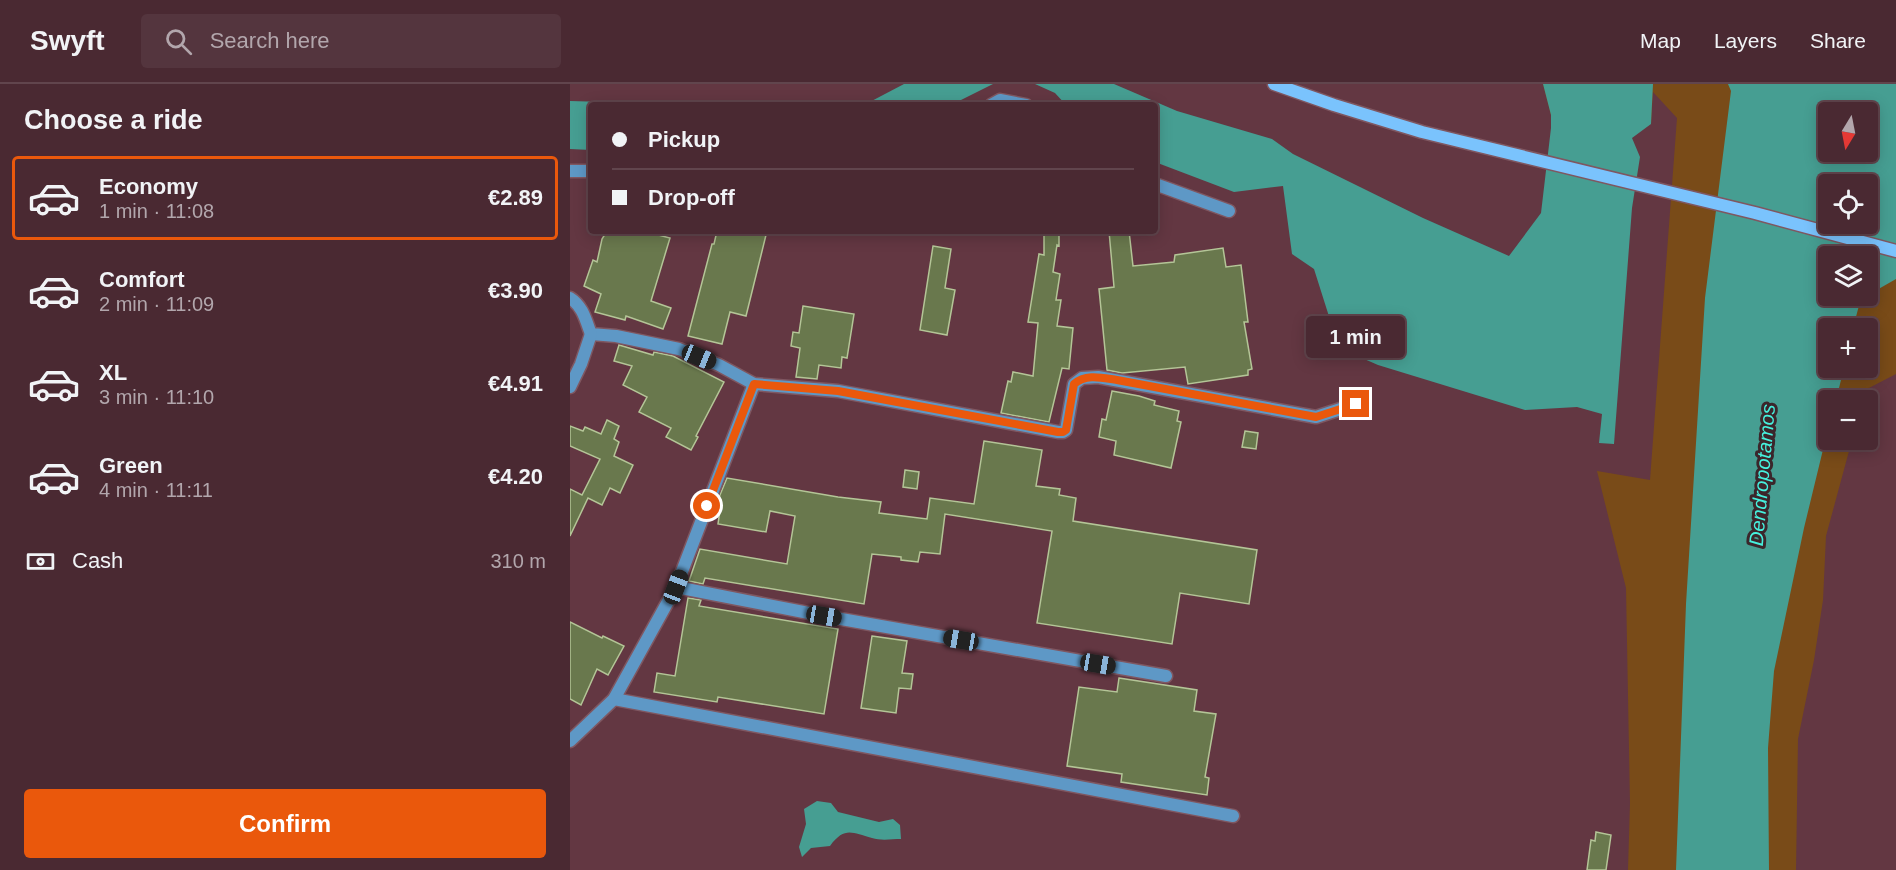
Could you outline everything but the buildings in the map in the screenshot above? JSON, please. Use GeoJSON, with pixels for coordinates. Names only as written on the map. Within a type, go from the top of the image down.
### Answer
{"type":"FeatureCollection","features":[{"type":"Feature","properties":{"kind":"street"},"geometry":{"type":"LineString","coordinates":[[1274,84],[1400,125],[1755,213],[1896,251]]}},
{"type":"Feature","properties":{"kind":"street"},"geometry":{"type":"LineString","coordinates":[[570,171],[588,171]]}},
{"type":"Feature","properties":{"kind":"street"},"geometry":{"type":"LineString","coordinates":[[1158,185],[1229,211]]}},
{"type":"Feature","properties":{"kind":"street"},"geometry":{"type":"LineString","coordinates":[[570,298],[582,310],[591,334],[570,387]]}},
{"type":"Feature","properties":{"kind":"street"},"geometry":{"type":"LineString","coordinates":[[591,334],[637,339],[679,349],[719,365],[754,384],[838,391],[1058,432],[1066,430],[1074,384],[1082,378],[1098,377],[1316,417],[1356,404]]}},
{"type":"Feature","properties":{"kind":"street"},"geometry":{"type":"LineString","coordinates":[[570,741],[614,699],[676,587],[754,384]]}},
{"type":"Feature","properties":{"kind":"street"},"geometry":{"type":"LineString","coordinates":[[676,587],[824,616],[1166,676]]}},
{"type":"Feature","properties":{"kind":"street"},"geometry":{"type":"LineString","coordinates":[[614,699],[1233,816]]}},
{"type":"Feature","properties":{"kind":"shaded area"},"geometry":{"type":"Polygon","coordinates":[[[1543,84],[1896,84],[1896,374],[1865,390],[1818,390],[1818,450],[1849,450],[1826,536],[1823,600],[1798,739],[1796,870],[1628,870],[1630,803],[1626,588],[1597,471],[1650,480],[1677,118],[1653,92],[1651,124],[1551,115],[1543,84]]]}},
{"type":"Feature","properties":{"kind":"water"},"geometry":{"type":"Polygon","coordinates":[[[904,84],[993,84],[957,102],[870,102],[904,84]]]}},
{"type":"Feature","properties":{"kind":"water"},"geometry":{"type":"Polygon","coordinates":[[[1035,84],[1114,84],[1156,102],[1063,102],[1055,93],[1035,84]]]}},
{"type":"Feature","properties":{"kind":"water"},"geometry":{"type":"Polygon","coordinates":[[[1543,84],[1653,84],[1651,124],[1632,138],[1640,157],[1632,208],[1614,444],[1599,443],[1602,414],[1577,407],[1525,410],[1378,365],[1339,348],[1314,269],[1292,254],[1283,186],[1234,192],[1158,163],[1158,103],[1177,111],[1272,139],[1293,154],[1423,218],[1509,256],[1541,213],[1551,128],[1551,115],[1543,84]]]}},
{"type":"Feature","properties":{"kind":"water","name":"Dendropotamos"},"geometry":{"type":"Polygon","coordinates":[[[1728,84],[1896,84],[1896,279],[1878,289],[1878,246],[1818,246],[1818,306],[1859,306],[1856,318],[1818,318],[1818,378],[1842,378],[1838,390],[1818,390],[1818,450],[1823,450],[1774,671],[1768,748],[1769,870],[1676,870],[1686,604],[1705,298],[1731,91],[1728,84]]]}},
{"type":"Feature","properties":{"kind":"water"},"geometry":{"type":"Polygon","coordinates":[[[570,101],[605,102],[588,102],[588,150],[570,149],[570,101]]]}},
{"type":"Feature","properties":{"kind":"water"},"geometry":{"type":"Polygon","coordinates":[[[817,801],[831,803],[838,812],[879,822],[893,819],[900,825],[901,839],[879,839],[845,833],[830,846],[811,848],[802,857],[799,847],[806,824],[804,809],[817,801]]]}},
{"type":"Feature","properties":{"kind":"route"},"geometry":{"type":"LineString","coordinates":[[707,506],[754,384],[838,391],[1058,432],[1066,430],[1074,384],[1082,378],[1098,377],[1117,380],[1316,417],[1356,404]]}}]}
